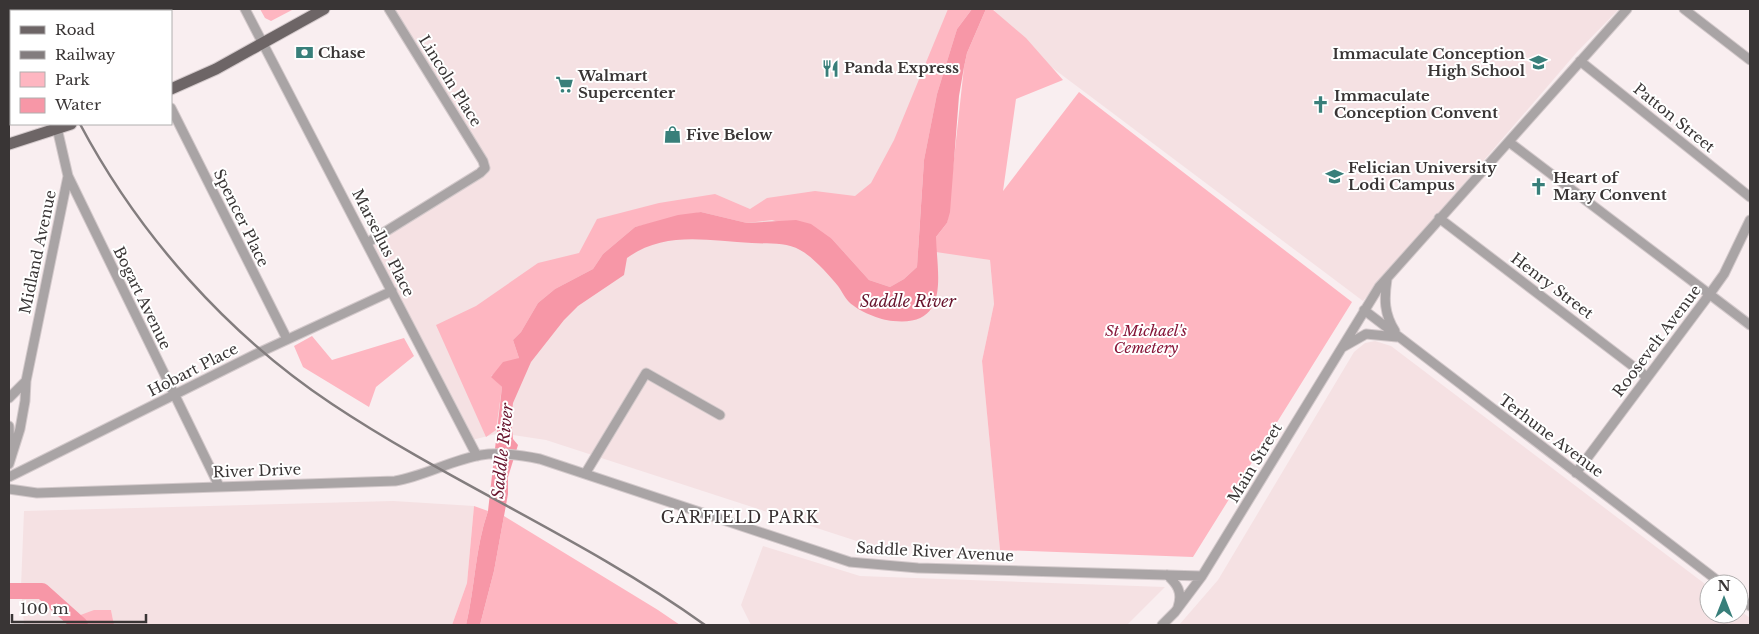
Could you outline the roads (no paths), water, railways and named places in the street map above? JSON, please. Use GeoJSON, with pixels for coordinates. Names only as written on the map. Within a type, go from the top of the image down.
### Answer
{"type":"FeatureCollection","features":[{"type":"Feature","properties":{"kind":"main road"},"geometry":{"type":"LineString","coordinates":[[172,89],[263,44],[324,9]]}},
{"type":"Feature","properties":{"kind":"main road"},"geometry":{"type":"LineString","coordinates":[[9,144],[68,125]]}},
{"type":"Feature","properties":{"kind":"street","name":"Marsellus Place"},"geometry":{"type":"LineString","coordinates":[[245,9],[392,291],[481,455]]}},
{"type":"Feature","properties":{"kind":"street","name":"Lincoln Place"},"geometry":{"type":"LineString","coordinates":[[367,243],[480,173],[485,168],[483,161],[389,9]]}},
{"type":"Feature","properties":{"kind":"street","name":"Main Street"},"geometry":{"type":"LineString","coordinates":[[1162,625],[1175,612],[1202,576],[1364,310],[1387,277],[1627,9]]}},
{"type":"Feature","properties":{"kind":"street"},"geometry":{"type":"LineString","coordinates":[[1684,9],[1750,60]]}},
{"type":"Feature","properties":{"kind":"street","name":"Patton Street"},"geometry":{"type":"LineString","coordinates":[[1580,61],[1750,196]]}},
{"type":"Feature","properties":{"kind":"street","name":"Spencer Place"},"geometry":{"type":"LineString","coordinates":[[172,110],[287,340]]}},
{"type":"Feature","properties":{"kind":"street","name":"Midland Avenue"},"geometry":{"type":"LineString","coordinates":[[9,461],[20,429],[26,397],[26,381],[68,176],[57,128]]}},
{"type":"Feature","properties":{"kind":"street"},"geometry":{"type":"LineString","coordinates":[[1509,142],[1750,325]]}},
{"type":"Feature","properties":{"kind":"street","name":"Bogart Avenue"},"geometry":{"type":"LineString","coordinates":[[68,176],[218,486]]}},
{"type":"Feature","properties":{"kind":"street","name":"Henry Street"},"geometry":{"type":"LineString","coordinates":[[1439,218],[1647,377]]}},
{"type":"Feature","properties":{"kind":"street","name":"Roosevelt Avenue"},"geometry":{"type":"LineString","coordinates":[[1576,473],[1724,274],[1750,220]]}},
{"type":"Feature","properties":{"kind":"street"},"geometry":{"type":"LineString","coordinates":[[1387,277],[1385,307],[1388,320],[1399,338]]}},
{"type":"Feature","properties":{"kind":"street","name":"Hobart Place"},"geometry":{"type":"LineString","coordinates":[[9,477],[287,340],[392,291]]}},
{"type":"Feature","properties":{"kind":"street","name":"Terhune Avenue"},"geometry":{"type":"LineString","coordinates":[[1364,310],[1709,574]]}},
{"type":"Feature","properties":{"kind":"street"},"geometry":{"type":"LineString","coordinates":[[1340,349],[1366,334],[1399,338]]}},
{"type":"Feature","properties":{"kind":"street"},"geometry":{"type":"LineString","coordinates":[[585,474],[646,373],[720,414]]}},
{"type":"Feature","properties":{"kind":"street"},"geometry":{"type":"LineString","coordinates":[[9,398],[26,381]]}},
{"type":"Feature","properties":{"kind":"street"},"geometry":{"type":"LineString","coordinates":[[9,426],[9,461]]}},
{"type":"Feature","properties":{"kind":"street","name":"River Drive"},"geometry":{"type":"LineString","coordinates":[[9,489],[37,493],[395,481],[418,476],[442,466],[481,455],[502,454]]}},
{"type":"Feature","properties":{"kind":"street","name":"Saddle River Avenue"},"geometry":{"type":"LineString","coordinates":[[502,454],[524,456],[585,474],[857,564],[918,568],[1202,576]]}},
{"type":"Feature","properties":{"kind":"street"},"geometry":{"type":"LineString","coordinates":[[1166,575],[1178,587],[1180,598],[1175,612]]}},
{"type":"Feature","properties":{"kind":"water","name":"Saddle River"},"geometry":{"type":"Polygon","coordinates":[[[972,9],[986,9],[967,53],[964,67],[959,96],[950,212],[947,223],[936,237],[938,282],[937,296],[932,307],[924,316],[912,321],[882,319],[858,309],[849,302],[820,266],[805,253],[795,247],[783,245],[704,239],[672,240],[642,249],[627,258],[624,275],[578,306],[564,320],[531,362],[513,403],[511,418],[513,439],[518,445],[508,477],[508,494],[494,571],[480,625],[466,625],[480,539],[488,511],[502,387],[491,377],[503,362],[519,358],[513,340],[521,332],[538,303],[555,289],[593,269],[603,254],[635,227],[678,215],[701,212],[747,223],[796,220],[811,224],[832,239],[869,280],[890,287],[904,279],[917,267],[924,160],[937,94],[957,29],[972,9]]]}},
{"type":"Feature","properties":{"kind":"waterway","name":"Saddle River"},"geometry":{"type":"LineString","coordinates":[[9,591],[42,591],[80,625]]}},
{"type":"Feature","properties":{"kind":"railway"},"geometry":{"type":"LineString","coordinates":[[81,125],[103,165],[158,243],[222,314],[293,376],[332,404],[378,433],[614,566],[660,594],[705,625]]}},
{"type":"Feature","properties":{"kind":"place","name":"Chase"},"geometry":{"type":"Point","coordinates":[304,53]}},
{"type":"Feature","properties":{"kind":"place","name":"Immaculate Conception High School"},"geometry":{"type":"Point","coordinates":[1539,63]}},
{"type":"Feature","properties":{"kind":"place","name":"Panda Express"},"geometry":{"type":"Point","coordinates":[830,68]}},
{"type":"Feature","properties":{"kind":"place","name":"Walmart Supercenter"},"geometry":{"type":"Point","coordinates":[564,85]}},
{"type":"Feature","properties":{"kind":"place","name":"Immaculate Conception Convent"},"geometry":{"type":"Point","coordinates":[1320,105]}},
{"type":"Feature","properties":{"kind":"place","name":"Five Below"},"geometry":{"type":"Point","coordinates":[672,135]}},
{"type":"Feature","properties":{"kind":"place","name":"Felician University Lodi Campus"},"geometry":{"type":"Point","coordinates":[1334,177]}},
{"type":"Feature","properties":{"kind":"place","name":"Heart of Mary Convent"},"geometry":{"type":"Point","coordinates":[1539,187]}},
{"type":"Feature","properties":{"kind":"district","name":"GARFIELD PARK"},"geometry":{"type":"Point","coordinates":[740,517]}},
{"type":"Feature","properties":{"kind":"park label","name":"St Michael's Cemetery"},"geometry":{"type":"Point","coordinates":[1146,340]}}]}
